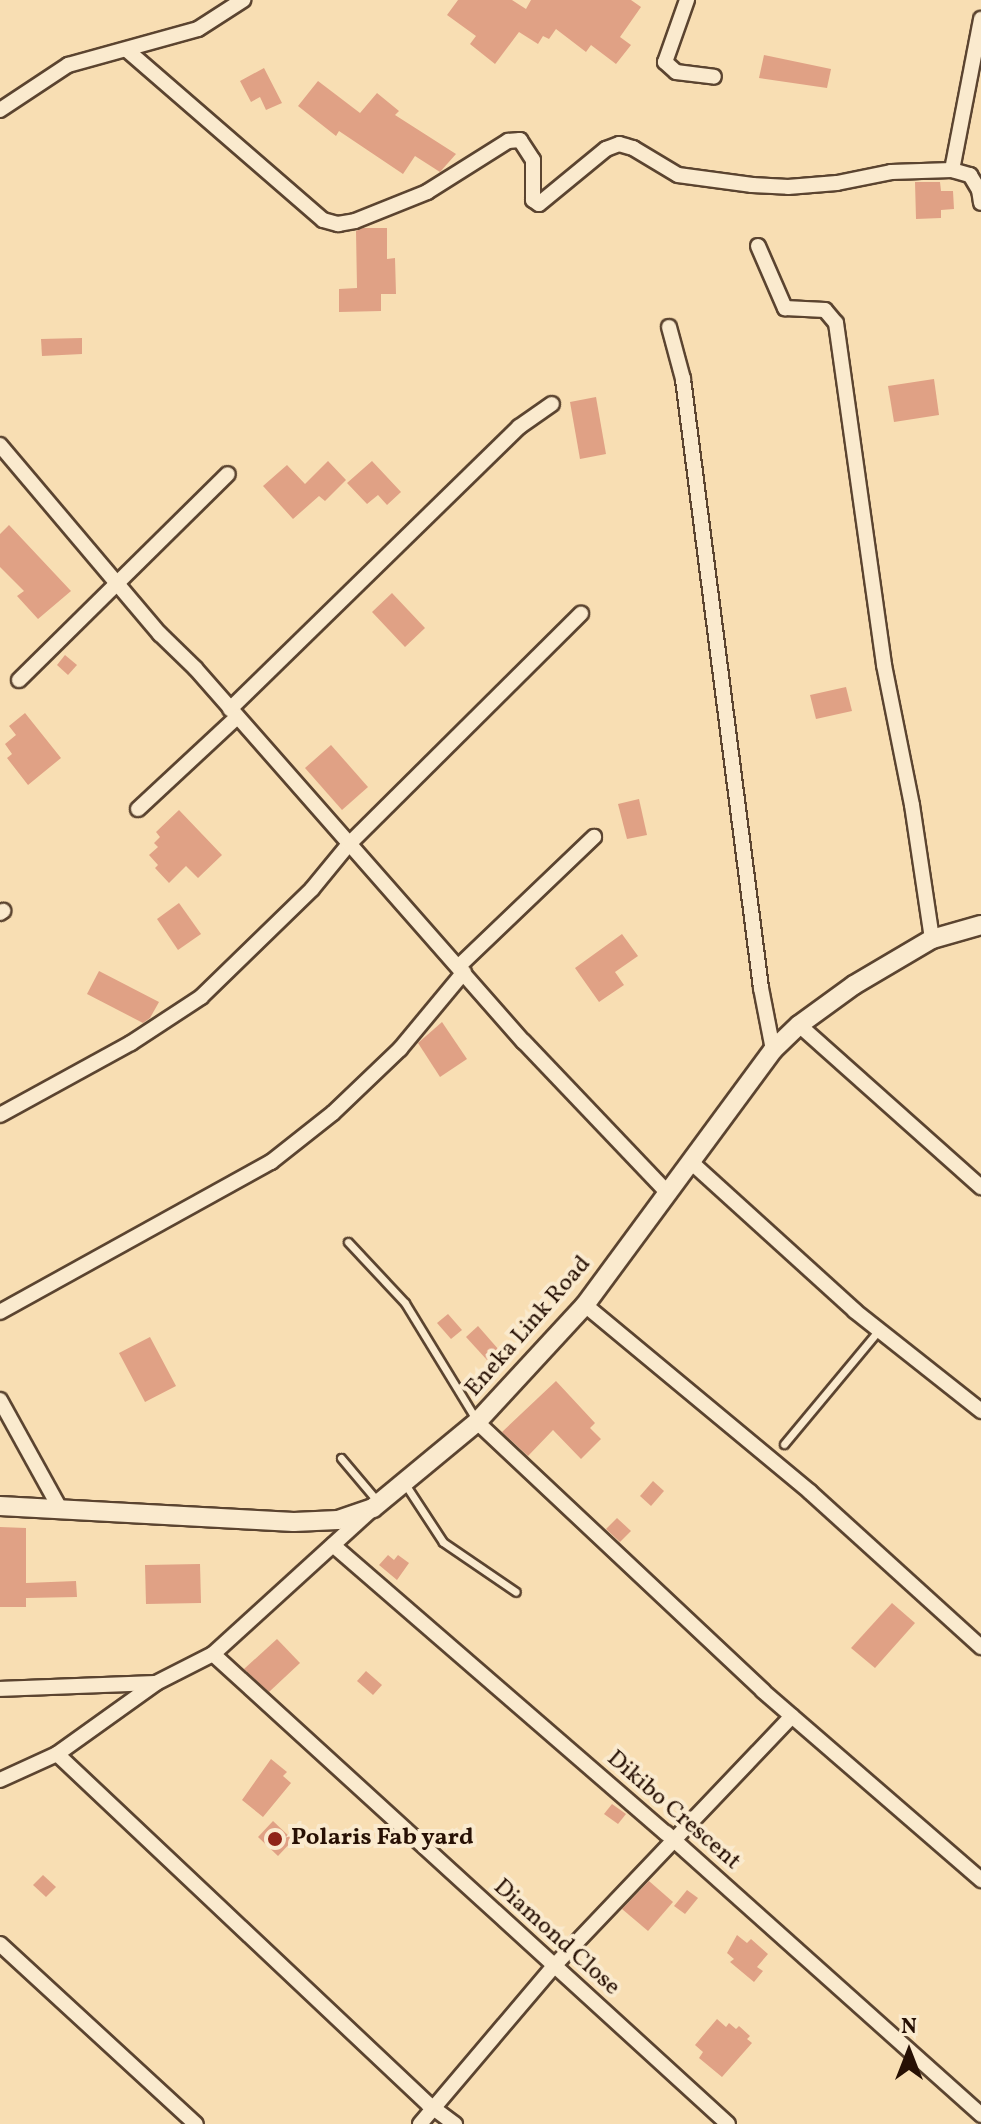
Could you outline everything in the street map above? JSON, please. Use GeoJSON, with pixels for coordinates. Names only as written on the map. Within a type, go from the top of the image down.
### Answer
{"type":"FeatureCollection","features":[{"type":"Feature","properties":{"kind":"street"},"geometry":{"type":"LineString","coordinates":[[0,110],[68,65],[128,51],[198,29],[243,0]]}},
{"type":"Feature","properties":{"kind":"street"},"geometry":{"type":"LineString","coordinates":[[687,0],[665,62],[676,72],[714,77]]}},
{"type":"Feature","properties":{"kind":"street"},"geometry":{"type":"LineString","coordinates":[[952,170],[981,19]]}},
{"type":"Feature","properties":{"kind":"street"},"geometry":{"type":"LineString","coordinates":[[128,51],[323,220],[338,224],[427,192],[508,141],[520,140],[530,154],[533,200],[539,204],[606,149],[619,144],[633,148],[678,175],[752,185],[788,187],[837,183],[891,172],[952,170],[970,175],[979,190],[981,203]]}},
{"type":"Feature","properties":{"kind":"street"},"geometry":{"type":"LineString","coordinates":[[758,246],[785,308],[825,310],[836,323],[884,665],[912,805],[932,939]]}},
{"type":"Feature","properties":{"kind":"street"},"geometry":{"type":"LineString","coordinates":[[669,327],[683,379],[761,988],[773,1050]]}},
{"type":"Feature","properties":{"kind":"street"},"geometry":{"type":"LineString","coordinates":[[138,809],[519,427],[552,404]]}},
{"type":"Feature","properties":{"kind":"street"},"geometry":{"type":"LineString","coordinates":[[2,451],[524,1042],[668,1193]]}},
{"type":"Feature","properties":{"kind":"street"},"geometry":{"type":"LineString","coordinates":[[19,680],[228,474]]}},
{"type":"Feature","properties":{"kind":"street"},"geometry":{"type":"LineString","coordinates":[[0,1115],[131,1043],[201,997],[312,889],[349,844],[581,614]]}},
{"type":"Feature","properties":{"kind":"street"},"geometry":{"type":"LineString","coordinates":[[0,1312],[271,1162],[333,1113],[400,1049],[462,969],[594,837]]}},
{"type":"Feature","properties":{"kind":"street","name":"Eneka Link Road"},"geometry":{"type":"LineString","coordinates":[[0,1506],[294,1522],[338,1520],[377,1506],[477,1422],[585,1305],[773,1050],[799,1025],[932,939],[980,926]]}},
{"type":"Feature","properties":{"kind":"street"},"geometry":{"type":"LineString","coordinates":[[799,1025],[981,1187]]}},
{"type":"Feature","properties":{"kind":"street"},"geometry":{"type":"LineString","coordinates":[[692,1163],[879,1330],[981,1411]]}},
{"type":"Feature","properties":{"kind":"street"},"geometry":{"type":"LineString","coordinates":[[585,1305],[810,1492],[981,1647]]}},
{"type":"Feature","properties":{"kind":"street"},"geometry":{"type":"LineString","coordinates":[[0,1400],[59,1507]]}},
{"type":"Feature","properties":{"kind":"street"},"geometry":{"type":"LineString","coordinates":[[477,1422],[792,1716],[981,1880]]}},
{"type":"Feature","properties":{"kind":"street"},"geometry":{"type":"LineString","coordinates":[[0,1780],[57,1754],[156,1683],[213,1654],[377,1506]]}},
{"type":"Feature","properties":{"kind":"street","name":"Dikibo Crescent"},"geometry":{"type":"LineString","coordinates":[[333,1545],[978,2107]]}},
{"type":"Feature","properties":{"kind":"street","name":"Diamond Close"},"geometry":{"type":"LineString","coordinates":[[213,1654],[728,2124]]}},
{"type":"Feature","properties":{"kind":"street"},"geometry":{"type":"LineString","coordinates":[[0,1689],[156,1683]]}},
{"type":"Feature","properties":{"kind":"street"},"geometry":{"type":"LineString","coordinates":[[420,2124],[554,1966],[792,1716]]}},
{"type":"Feature","properties":{"kind":"street"},"geometry":{"type":"LineString","coordinates":[[57,1754],[435,2109],[455,2124]]}},
{"type":"Feature","properties":{"kind":"street"},"geometry":{"type":"LineString","coordinates":[[0,1944],[196,2124]]}},
{"type":"Feature","properties":{"kind":"lane"},"geometry":{"type":"LineString","coordinates":[[348,1242],[405,1303],[477,1422]]}},
{"type":"Feature","properties":{"kind":"lane"},"geometry":{"type":"LineString","coordinates":[[784,1444],[879,1330]]}},
{"type":"Feature","properties":{"kind":"lane"},"geometry":{"type":"LineString","coordinates":[[341,1458],[377,1506]]}},
{"type":"Feature","properties":{"kind":"lane"},"geometry":{"type":"LineString","coordinates":[[405,1484],[443,1542],[516,1592]]}},
{"type":"Feature","properties":{"kind":"building"},"geometry":{"type":"Polygon","coordinates":[[[458,0],[512,0],[526,9],[531,0],[631,0],[641,7],[620,37],[631,45],[616,64],[591,45],[586,52],[556,29],[549,39],[543,36],[538,44],[519,32],[495,64],[470,44],[476,36],[447,15],[458,0]]]}},
{"type":"Feature","properties":{"kind":"building"},"geometry":{"type":"Polygon","coordinates":[[[764,55],[831,69],[827,88],[759,78],[764,55]]]}},
{"type":"Feature","properties":{"kind":"building"},"geometry":{"type":"Polygon","coordinates":[[[264,68],[282,103],[266,110],[260,97],[251,102],[240,81],[264,68]]]}},
{"type":"Feature","properties":{"kind":"building"},"geometry":{"type":"Polygon","coordinates":[[[318,81],[360,113],[377,93],[399,111],[395,115],[456,154],[440,172],[415,156],[403,174],[339,131],[336,136],[298,106],[318,81]]]}},
{"type":"Feature","properties":{"kind":"building"},"geometry":{"type":"Polygon","coordinates":[[[915,182],[940,182],[941,191],[953,191],[954,209],[941,210],[941,218],[916,219],[915,182]]]}},
{"type":"Feature","properties":{"kind":"building"},"geometry":{"type":"Polygon","coordinates":[[[387,228],[387,259],[395,258],[396,294],[381,294],[381,311],[339,312],[339,289],[357,288],[356,231],[387,228]]]}},
{"type":"Feature","properties":{"kind":"building"},"geometry":{"type":"Polygon","coordinates":[[[82,338],[82,354],[42,356],[41,339],[82,338]]]}},
{"type":"Feature","properties":{"kind":"building"},"geometry":{"type":"Polygon","coordinates":[[[934,379],[939,415],[894,422],[888,386],[934,379]]]}},
{"type":"Feature","properties":{"kind":"building"},"geometry":{"type":"Polygon","coordinates":[[[596,397],[606,454],[580,459],[570,402],[596,397]]]}},
{"type":"Feature","properties":{"kind":"building"},"geometry":{"type":"Polygon","coordinates":[[[328,461],[346,480],[325,501],[319,496],[293,519],[263,486],[287,465],[305,484],[328,461]]]}},
{"type":"Feature","properties":{"kind":"building"},"geometry":{"type":"Polygon","coordinates":[[[372,461],[401,492],[387,505],[378,495],[367,504],[347,483],[372,461]]]}},
{"type":"Feature","properties":{"kind":"building"},"geometry":{"type":"Polygon","coordinates":[[[9,525],[71,591],[38,619],[17,596],[24,591],[0,567],[0,534],[9,525]]]}},
{"type":"Feature","properties":{"kind":"building"},"geometry":{"type":"Polygon","coordinates":[[[392,593],[425,628],[405,647],[372,612],[392,593]]]}},
{"type":"Feature","properties":{"kind":"building"},"geometry":{"type":"Polygon","coordinates":[[[65,655],[77,665],[68,675],[57,665],[65,655]]]}},
{"type":"Feature","properties":{"kind":"building"},"geometry":{"type":"Polygon","coordinates":[[[846,687],[852,711],[816,719],[810,695],[846,687]]]}},
{"type":"Feature","properties":{"kind":"building"},"geometry":{"type":"Polygon","coordinates":[[[25,713],[61,758],[28,785],[7,758],[12,754],[5,744],[16,735],[9,726],[25,713]]]}},
{"type":"Feature","properties":{"kind":"building"},"geometry":{"type":"Polygon","coordinates":[[[331,745],[368,787],[342,810],[305,768],[331,745]]]}},
{"type":"Feature","properties":{"kind":"building"},"geometry":{"type":"Polygon","coordinates":[[[639,799],[647,835],[627,839],[618,804],[639,799]]]}},
{"type":"Feature","properties":{"kind":"building"},"geometry":{"type":"Polygon","coordinates":[[[179,810],[222,855],[198,878],[186,866],[169,883],[155,868],[158,865],[149,855],[158,847],[154,843],[160,837],[156,832],[179,810]]]}},
{"type":"Feature","properties":{"kind":"building"},"geometry":{"type":"Polygon","coordinates":[[[179,903],[201,934],[178,950],[157,919],[179,903]]]}},
{"type":"Feature","properties":{"kind":"building"},"geometry":{"type":"Polygon","coordinates":[[[622,934],[638,956],[615,972],[624,985],[599,1002],[575,968],[622,934]]]}},
{"type":"Feature","properties":{"kind":"building"},"geometry":{"type":"Polygon","coordinates":[[[99,971],[159,1002],[150,1018],[143,1023],[87,994],[99,971]]]}},
{"type":"Feature","properties":{"kind":"building"},"geometry":{"type":"Polygon","coordinates":[[[442,1022],[467,1059],[440,1077],[418,1043],[442,1022]]]}},
{"type":"Feature","properties":{"kind":"building"},"geometry":{"type":"Polygon","coordinates":[[[448,1314],[462,1330],[451,1339],[437,1323],[448,1314]]]}},
{"type":"Feature","properties":{"kind":"building"},"geometry":{"type":"Polygon","coordinates":[[[478,1326],[499,1350],[487,1360],[466,1337],[478,1326]]]}},
{"type":"Feature","properties":{"kind":"building"},"geometry":{"type":"Polygon","coordinates":[[[150,1337],[176,1386],[145,1402],[119,1353],[150,1337]]]}},
{"type":"Feature","properties":{"kind":"building"},"geometry":{"type":"Polygon","coordinates":[[[556,1381],[595,1423],[590,1428],[601,1439],[581,1459],[553,1430],[528,1456],[502,1432],[556,1381]]]}},
{"type":"Feature","properties":{"kind":"building"},"geometry":{"type":"Polygon","coordinates":[[[653,1481],[664,1491],[651,1506],[640,1496],[653,1481]]]}},
{"type":"Feature","properties":{"kind":"building"},"geometry":{"type":"Polygon","coordinates":[[[617,1518],[631,1531],[620,1542],[606,1529],[617,1518]]]}},
{"type":"Feature","properties":{"kind":"building"},"geometry":{"type":"Polygon","coordinates":[[[0,1527],[26,1528],[26,1583],[76,1581],[77,1597],[26,1598],[26,1607],[0,1607],[0,1527]]]}},
{"type":"Feature","properties":{"kind":"building"},"geometry":{"type":"Polygon","coordinates":[[[388,1555],[394,1560],[398,1555],[409,1563],[397,1580],[379,1565],[388,1555]]]}},
{"type":"Feature","properties":{"kind":"building"},"geometry":{"type":"Polygon","coordinates":[[[200,1564],[201,1603],[146,1604],[145,1565],[200,1564]]]}},
{"type":"Feature","properties":{"kind":"building"},"geometry":{"type":"Polygon","coordinates":[[[892,1603],[915,1623],[875,1668],[851,1648],[892,1603]]]}},
{"type":"Feature","properties":{"kind":"building"},"geometry":{"type":"Polygon","coordinates":[[[277,1639],[300,1663],[269,1692],[244,1669],[277,1639]]]}},
{"type":"Feature","properties":{"kind":"building"},"geometry":{"type":"Polygon","coordinates":[[[366,1671],[382,1685],[373,1695],[357,1681],[366,1671]]]}},
{"type":"Feature","properties":{"kind":"building"},"geometry":{"type":"Polygon","coordinates":[[[271,1759],[287,1772],[283,1776],[291,1783],[263,1817],[242,1800],[271,1759]]]}},
{"type":"Feature","properties":{"kind":"building"},"geometry":{"type":"Polygon","coordinates":[[[612,1804],[626,1814],[618,1824],[604,1814],[612,1804]]]}},
{"type":"Feature","properties":{"kind":"building","name":"Polaris Fab yard"},"geometry":{"type":"Polygon","coordinates":[[[273,1821],[293,1840],[278,1856],[258,1837],[273,1821]]]}},
{"type":"Feature","properties":{"kind":"building"},"geometry":{"type":"Polygon","coordinates":[[[43,1875],[56,1887],[46,1897],[33,1885],[43,1875]]]}},
{"type":"Feature","properties":{"kind":"building"},"geometry":{"type":"Polygon","coordinates":[[[649,1881],[673,1902],[648,1931],[622,1909],[649,1881]]]}},
{"type":"Feature","properties":{"kind":"building"},"geometry":{"type":"Polygon","coordinates":[[[687,1890],[698,1898],[685,1914],[674,1906],[687,1890]]]}},
{"type":"Feature","properties":{"kind":"building"},"geometry":{"type":"Polygon","coordinates":[[[737,1935],[747,1943],[751,1939],[768,1954],[757,1967],[763,1971],[754,1982],[730,1962],[734,1959],[727,1953],[737,1935]]]}},
{"type":"Feature","properties":{"kind":"building"},"geometry":{"type":"Polygon","coordinates":[[[717,2019],[726,2027],[729,2023],[736,2029],[739,2026],[750,2036],[747,2039],[752,2043],[722,2077],[699,2058],[703,2052],[695,2045],[717,2019]]]}},
{"type":"Feature","properties":{"kind":"place","name":"Polaris Fab yard"},"geometry":{"type":"Point","coordinates":[275,1839]}}]}
